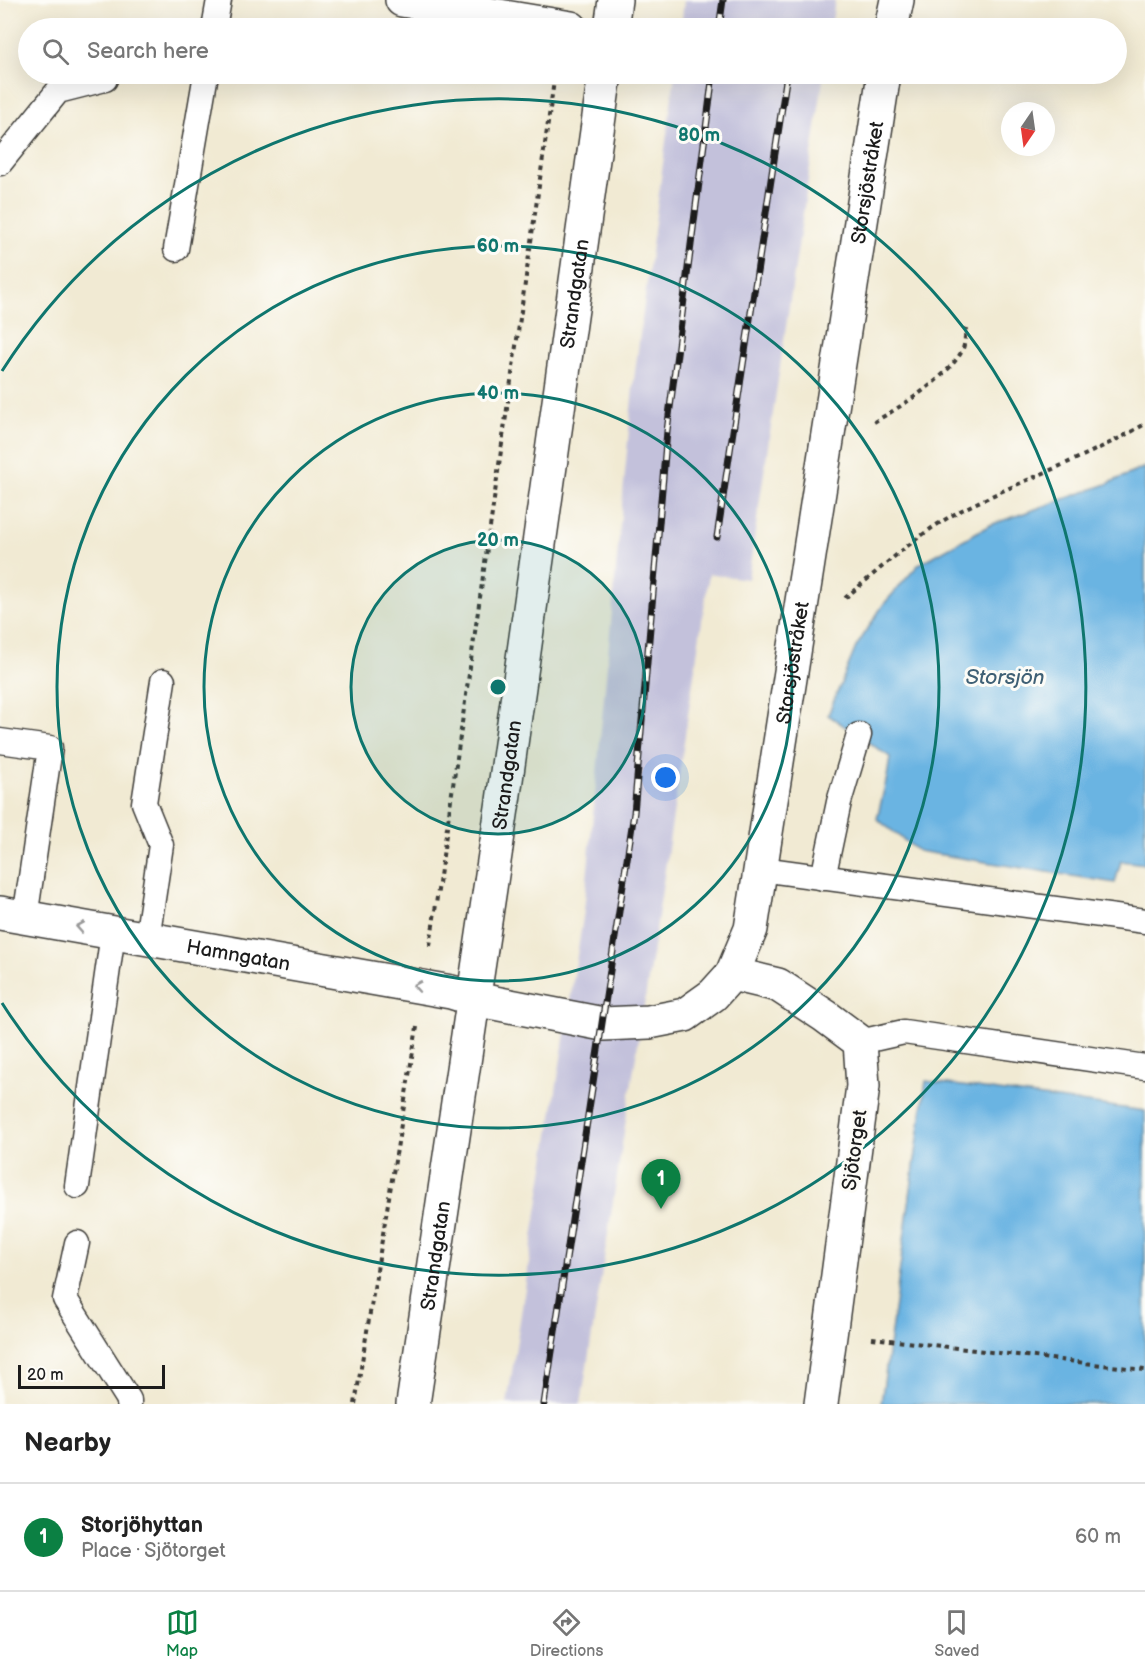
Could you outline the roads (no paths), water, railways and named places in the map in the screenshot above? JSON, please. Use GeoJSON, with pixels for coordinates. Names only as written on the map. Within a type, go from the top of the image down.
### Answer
{"type":"FeatureCollection","features":[{"type":"Feature","properties":{"kind":"street"},"geometry":{"type":"LineString","coordinates":[[402,0],[511,18]]}},
{"type":"Feature","properties":{"kind":"street"},"geometry":{"type":"LineString","coordinates":[[612,18],[615,0]]}},
{"type":"Feature","properties":{"kind":"street"},"geometry":{"type":"LineString","coordinates":[[893,18],[897,0]]}},
{"type":"Feature","properties":{"kind":"street","name":"Strandgatan"},"geometry":{"type":"LineString","coordinates":[[413,1404],[503,801],[604,84]]}},
{"type":"Feature","properties":{"kind":"street","name":"Storsjöstråket"},"geometry":{"type":"LineString","coordinates":[[474,999],[603,1024],[649,1023],[685,1015],[713,995],[732,974],[752,929],[882,84]]}},
{"type":"Feature","properties":{"kind":"street","name":"Hamngatan"},"geometry":{"type":"LineString","coordinates":[[12,916],[424,987],[474,999]]}},
{"type":"Feature","properties":{"kind":"street"},"geometry":{"type":"LineString","coordinates":[[732,974],[778,985],[860,1042]]}},
{"type":"Feature","properties":{"kind":"street","name":"Sjötorget"},"geometry":{"type":"LineString","coordinates":[[821,1404],[863,1086],[860,1042]]}},
{"type":"Feature","properties":{"kind":"lane"},"geometry":{"type":"LineString","coordinates":[[216,18],[219,0]]}},
{"type":"Feature","properties":{"kind":"lane"},"geometry":{"type":"LineString","coordinates":[[0,164],[58,91],[85,84]]}},
{"type":"Feature","properties":{"kind":"lane"},"geometry":{"type":"LineString","coordinates":[[176,249],[204,84]]}},
{"type":"Feature","properties":{"kind":"lane"},"geometry":{"type":"LineString","coordinates":[[147,939],[161,845],[144,802],[163,681]]}},
{"type":"Feature","properties":{"kind":"lane"},"geometry":{"type":"LineString","coordinates":[[823,878],[839,802],[859,735]]}},
{"type":"Feature","properties":{"kind":"lane"},"geometry":{"type":"LineString","coordinates":[[0,741],[50,748],[12,916]]}},
{"type":"Feature","properties":{"kind":"lane"},"geometry":{"type":"LineString","coordinates":[[761,869],[1145,921]]}},
{"type":"Feature","properties":{"kind":"lane"},"geometry":{"type":"LineString","coordinates":[[77,1186],[113,933]]}},
{"type":"Feature","properties":{"kind":"lane"},"geometry":{"type":"LineString","coordinates":[[860,1042],[904,1032],[1145,1067]]}},
{"type":"Feature","properties":{"kind":"lane"},"geometry":{"type":"LineString","coordinates":[[77,1243],[65,1299],[129,1400],[129,1404]]}},
{"type":"Feature","properties":{"kind":"water","name":"Storsjön"},"geometry":{"type":"Polygon","coordinates":[[[1145,467],[1145,864],[1121,861],[1115,883],[918,851],[877,819],[890,757],[828,715],[856,647],[883,605],[919,564],[990,525],[1107,484],[1145,467]]]}},
{"type":"Feature","properties":{"kind":"water"},"geometry":{"type":"Polygon","coordinates":[[[926,1081],[1145,1111],[1145,1404],[881,1404],[926,1081]]]}},
{"type":"Feature","properties":{"kind":"railway"},"geometry":{"type":"LineString","coordinates":[[720,18],[723,0]]}},
{"type":"Feature","properties":{"kind":"railway"},"geometry":{"type":"LineString","coordinates":[[544,1404],[634,813],[667,431],[712,84]]}},
{"type":"Feature","properties":{"kind":"railway"},"geometry":{"type":"LineString","coordinates":[[717,537],[785,84]]}},
{"type":"Feature","properties":{"kind":"place","name":"Storjöhyttan"},"geometry":{"type":"Point","coordinates":[661,1209]}}]}
